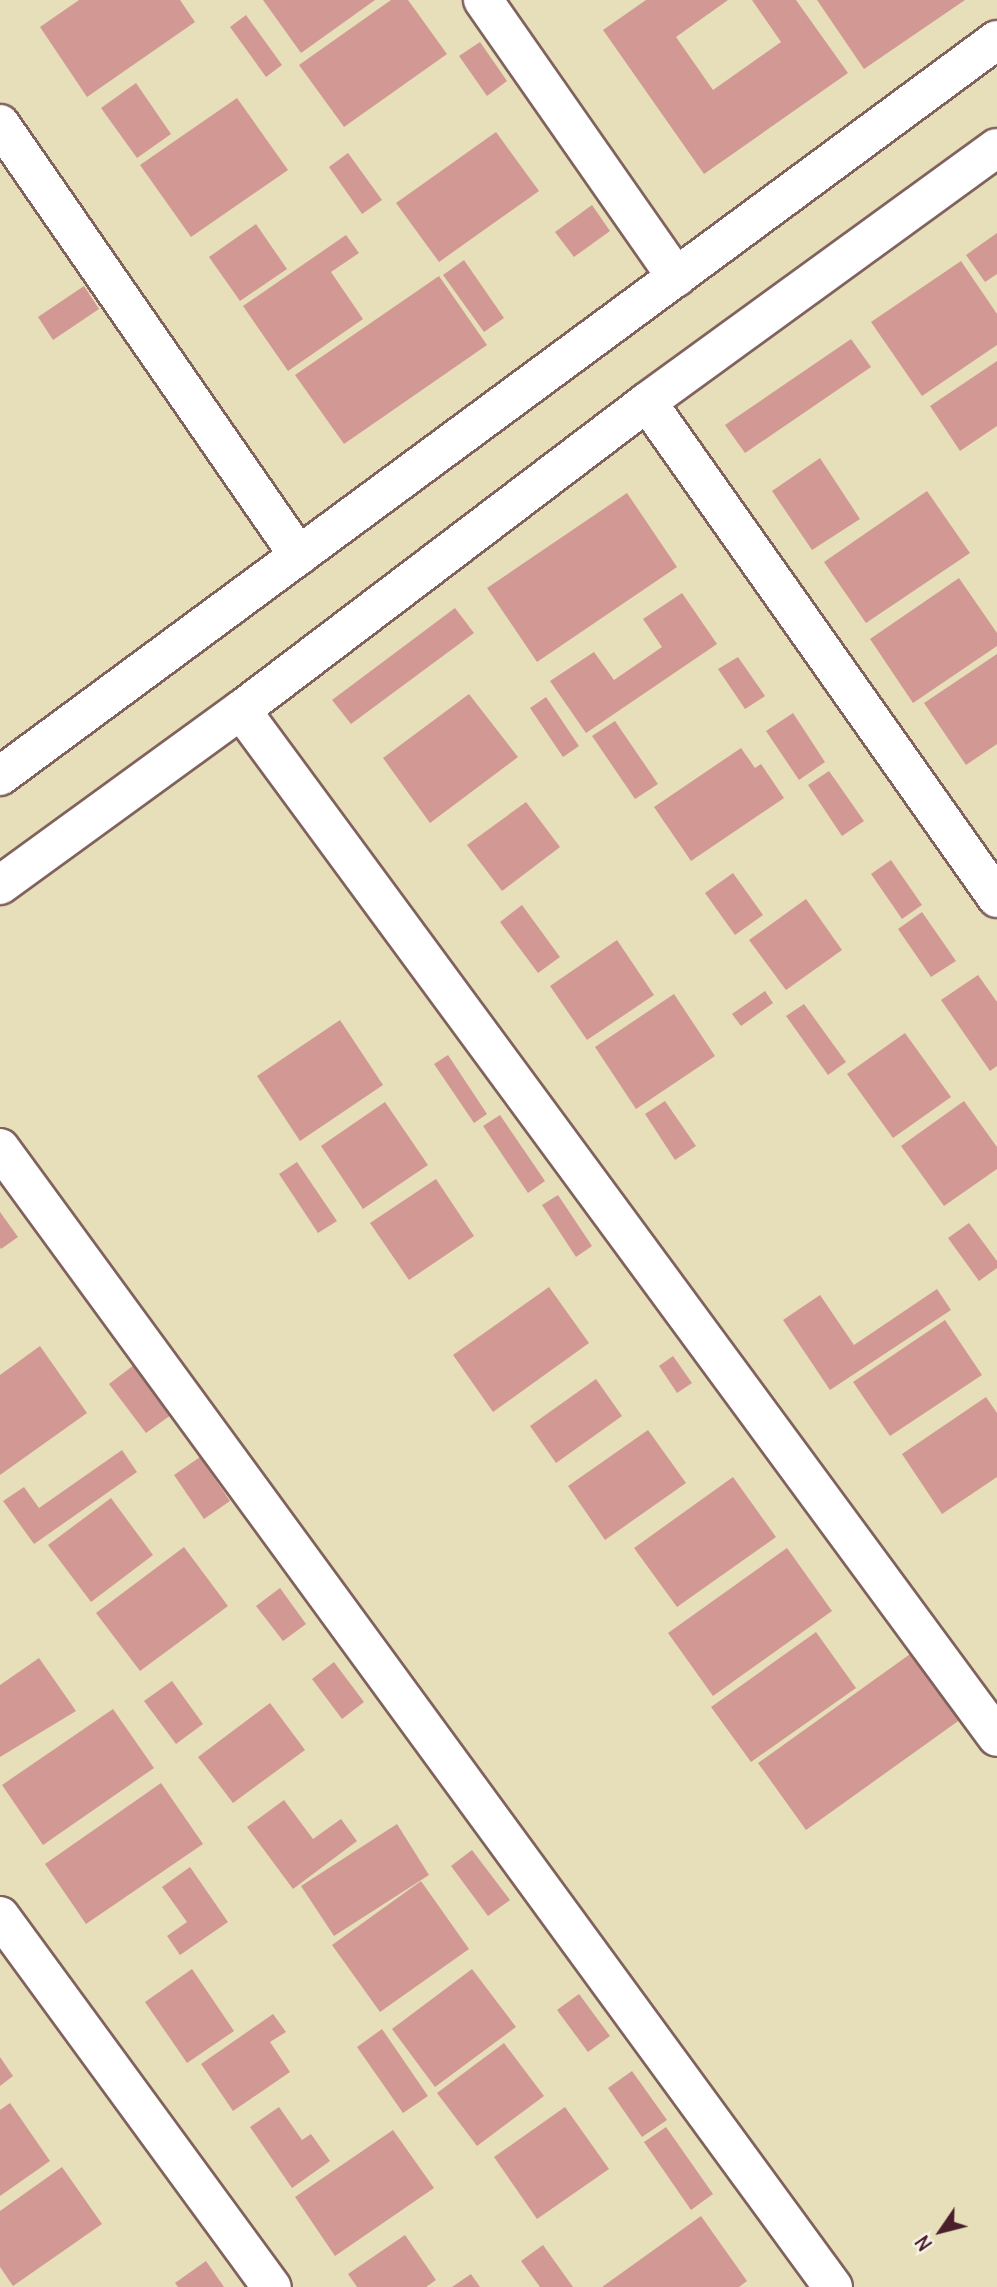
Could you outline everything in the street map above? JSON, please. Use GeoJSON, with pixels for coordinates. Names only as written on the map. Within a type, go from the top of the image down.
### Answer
{"type":"FeatureCollection","features":[{"type":"Feature","properties":{"kind":"street"},"geometry":{"type":"LineString","coordinates":[[483,0],[676,277]]}},
{"type":"Feature","properties":{"kind":"street"},"geometry":{"type":"LineString","coordinates":[[0,776],[997,40]]}},
{"type":"Feature","properties":{"kind":"street"},"geometry":{"type":"LineString","coordinates":[[0,124],[299,556]]}},
{"type":"Feature","properties":{"kind":"street"},"geometry":{"type":"LineString","coordinates":[[0,885],[241,710],[647,402],[997,148]]}},
{"type":"Feature","properties":{"kind":"street"},"geometry":{"type":"LineString","coordinates":[[647,402],[997,898]]}},
{"type":"Feature","properties":{"kind":"street"},"geometry":{"type":"LineString","coordinates":[[241,710],[997,1737]]}},
{"type":"Feature","properties":{"kind":"street"},"geometry":{"type":"LineString","coordinates":[[0,1147],[833,2287]]}},
{"type":"Feature","properties":{"kind":"street"},"geometry":{"type":"LineString","coordinates":[[0,1916],[272,2287]]}},
{"type":"Feature","properties":{"kind":"building"},"geometry":{"type":"Polygon","coordinates":[[[79,0],[180,0],[195,22],[87,97],[40,27],[79,0]]]}},
{"type":"Feature","properties":{"kind":"building"},"geometry":{"type":"Polygon","coordinates":[[[263,0],[375,0],[301,53],[263,0]]]}},
{"type":"Feature","properties":{"kind":"building"},"geometry":{"type":"Polygon","coordinates":[[[391,0],[408,0],[447,54],[344,127],[299,65],[391,0]]]}},
{"type":"Feature","properties":{"kind":"building"},"geometry":{"type":"Polygon","coordinates":[[[646,0],[728,0],[676,37],[713,90],[781,42],[752,0],[796,0],[848,73],[704,174],[603,30],[646,0]]]}},
{"type":"Feature","properties":{"kind":"building"},"geometry":{"type":"Polygon","coordinates":[[[817,0],[965,0],[864,69],[817,0]]]}},
{"type":"Feature","properties":{"kind":"building"},"geometry":{"type":"Polygon","coordinates":[[[246,15],[282,65],[266,77],[230,27],[246,15]]]}},
{"type":"Feature","properties":{"kind":"building"},"geometry":{"type":"Polygon","coordinates":[[[480,42],[507,81],[487,96],[459,56],[480,42]]]}},
{"type":"Feature","properties":{"kind":"building"},"geometry":{"type":"Polygon","coordinates":[[[136,83],[171,134],[137,158],[101,108],[136,83]]]}},
{"type":"Feature","properties":{"kind":"building"},"geometry":{"type":"Polygon","coordinates":[[[237,98],[288,170],[191,237],[140,165],[237,98]]]}},
{"type":"Feature","properties":{"kind":"building"},"geometry":{"type":"Polygon","coordinates":[[[496,132],[539,191],[439,262],[396,203],[496,132]]]}},
{"type":"Feature","properties":{"kind":"building"},"geometry":{"type":"Polygon","coordinates":[[[348,153],[382,200],[362,214],[329,167],[348,153]]]}},
{"type":"Feature","properties":{"kind":"building"},"geometry":{"type":"Polygon","coordinates":[[[592,205],[610,231],[574,257],[555,232],[592,205]]]}},
{"type":"Feature","properties":{"kind":"building"},"geometry":{"type":"Polygon","coordinates":[[[256,224],[287,269],[240,301],[209,257],[256,224]]]}},
{"type":"Feature","properties":{"kind":"building"},"geometry":{"type":"Polygon","coordinates":[[[997,233],[997,274],[985,282],[966,255],[997,233]]]}},
{"type":"Feature","properties":{"kind":"building"},"geometry":{"type":"Polygon","coordinates":[[[346,235],[359,253],[331,272],[363,319],[288,371],[243,306],[346,235]]]}},
{"type":"Feature","properties":{"kind":"building"},"geometry":{"type":"Polygon","coordinates":[[[464,260],[504,318],[484,332],[443,275],[464,260]]]}},
{"type":"Feature","properties":{"kind":"building"},"geometry":{"type":"Polygon","coordinates":[[[961,261],[997,314],[997,345],[922,396],[871,322],[961,261]]]}},
{"type":"Feature","properties":{"kind":"building"},"geometry":{"type":"Polygon","coordinates":[[[439,276],[487,345],[344,444],[295,375],[439,276]]]}},
{"type":"Feature","properties":{"kind":"building"},"geometry":{"type":"Polygon","coordinates":[[[84,286],[99,309],[53,340],[38,317],[84,286]]]}},
{"type":"Feature","properties":{"kind":"building"},"geometry":{"type":"Polygon","coordinates":[[[851,339],[871,367],[745,453],[725,425],[851,339]]]}},
{"type":"Feature","properties":{"kind":"building"},"geometry":{"type":"Polygon","coordinates":[[[997,361],[997,426],[960,451],[930,406],[997,361]]]}},
{"type":"Feature","properties":{"kind":"building"},"geometry":{"type":"Polygon","coordinates":[[[820,458],[860,519],[812,550],[772,491],[820,458]]]}},
{"type":"Feature","properties":{"kind":"building"},"geometry":{"type":"Polygon","coordinates":[[[927,491],[970,553],[866,623],[824,562],[927,491]]]}},
{"type":"Feature","properties":{"kind":"building"},"geometry":{"type":"Polygon","coordinates":[[[627,493],[677,567],[537,662],[487,588],[627,493]]]}},
{"type":"Feature","properties":{"kind":"building"},"geometry":{"type":"Polygon","coordinates":[[[959,578],[997,633],[997,646],[913,703],[870,639],[959,578]]]}},
{"type":"Feature","properties":{"kind":"building"},"geometry":{"type":"Polygon","coordinates":[[[682,593],[717,644],[586,733],[550,681],[594,652],[614,680],[662,647],[643,619],[682,593]]]}},
{"type":"Feature","properties":{"kind":"building"},"geometry":{"type":"Polygon","coordinates":[[[455,608],[474,633],[351,724],[332,700],[455,608]]]}},
{"type":"Feature","properties":{"kind":"building"},"geometry":{"type":"Polygon","coordinates":[[[997,654],[997,744],[966,765],[924,703],[997,654]]]}},
{"type":"Feature","properties":{"kind":"building"},"geometry":{"type":"Polygon","coordinates":[[[738,657],[765,696],[745,709],[718,669],[738,657]]]}},
{"type":"Feature","properties":{"kind":"building"},"geometry":{"type":"Polygon","coordinates":[[[469,694],[518,757],[430,823],[383,758],[469,694]]]}},
{"type":"Feature","properties":{"kind":"building"},"geometry":{"type":"Polygon","coordinates":[[[546,697],[579,746],[563,757],[530,708],[546,697]]]}},
{"type":"Feature","properties":{"kind":"building"},"geometry":{"type":"Polygon","coordinates":[[[793,713],[825,762],[799,780],[766,731],[793,713]]]}},
{"type":"Feature","properties":{"kind":"building"},"geometry":{"type":"Polygon","coordinates":[[[615,721],[658,784],[635,799],[592,736],[615,721]]]}},
{"type":"Feature","properties":{"kind":"building"},"geometry":{"type":"Polygon","coordinates":[[[741,748],[755,768],[761,764],[784,798],[691,861],[654,807],[741,748]]]}},
{"type":"Feature","properties":{"kind":"building"},"geometry":{"type":"Polygon","coordinates":[[[829,771],[864,821],[842,836],[808,785],[829,771]]]}},
{"type":"Feature","properties":{"kind":"building"},"geometry":{"type":"Polygon","coordinates":[[[526,802],[560,847],[502,891],[467,845],[526,802]]]}},
{"type":"Feature","properties":{"kind":"building"},"geometry":{"type":"Polygon","coordinates":[[[891,860],[922,905],[902,919],[871,874],[891,860]]]}},
{"type":"Feature","properties":{"kind":"building"},"geometry":{"type":"Polygon","coordinates":[[[733,873],[763,915],[735,935],[705,893],[733,873]]]}},
{"type":"Feature","properties":{"kind":"building"},"geometry":{"type":"Polygon","coordinates":[[[806,899],[842,950],[786,990],[749,940],[806,899]]]}},
{"type":"Feature","properties":{"kind":"building"},"geometry":{"type":"Polygon","coordinates":[[[522,905],[560,957],[538,973],[500,922],[522,905]]]}},
{"type":"Feature","properties":{"kind":"building"},"geometry":{"type":"Polygon","coordinates":[[[922,912],[956,961],[931,977],[898,929],[922,912]]]}},
{"type":"Feature","properties":{"kind":"building"},"geometry":{"type":"Polygon","coordinates":[[[617,940],[654,995],[587,1040],[550,986],[617,940]]]}},
{"type":"Feature","properties":{"kind":"building"},"geometry":{"type":"Polygon","coordinates":[[[978,975],[997,1002],[997,1066],[990,1071],[941,1000],[978,975]]]}},
{"type":"Feature","properties":{"kind":"building"},"geometry":{"type":"Polygon","coordinates":[[[765,991],[773,1003],[741,1026],[732,1014],[765,991]]]}},
{"type":"Feature","properties":{"kind":"building"},"geometry":{"type":"Polygon","coordinates":[[[674,994],[715,1056],[636,1109],[595,1047],[674,994]]]}},
{"type":"Feature","properties":{"kind":"building"},"geometry":{"type":"Polygon","coordinates":[[[804,1004],[846,1062],[828,1075],[786,1016],[804,1004]]]}},
{"type":"Feature","properties":{"kind":"building"},"geometry":{"type":"Polygon","coordinates":[[[340,1020],[383,1085],[300,1141],[257,1076],[340,1020]]]}},
{"type":"Feature","properties":{"kind":"building"},"geometry":{"type":"Polygon","coordinates":[[[905,1033],[951,1097],[893,1138],[847,1074],[905,1033]]]}},
{"type":"Feature","properties":{"kind":"building"},"geometry":{"type":"Polygon","coordinates":[[[448,1055],[487,1114],[474,1123],[434,1064],[448,1055]]]}},
{"type":"Feature","properties":{"kind":"building"},"geometry":{"type":"Polygon","coordinates":[[[665,1101],[696,1146],[675,1160],[645,1114],[665,1101]]]}},
{"type":"Feature","properties":{"kind":"building"},"geometry":{"type":"Polygon","coordinates":[[[964,1101],[997,1147],[997,1169],[944,1206],[901,1146],[964,1101]]]}},
{"type":"Feature","properties":{"kind":"building"},"geometry":{"type":"Polygon","coordinates":[[[385,1102],[428,1165],[363,1209],[321,1146],[385,1102]]]}},
{"type":"Feature","properties":{"kind":"building"},"geometry":{"type":"Polygon","coordinates":[[[500,1115],[545,1181],[528,1193],[483,1126],[500,1115]]]}},
{"type":"Feature","properties":{"kind":"building"},"geometry":{"type":"Polygon","coordinates":[[[297,1162],[337,1221],[318,1233],[279,1174],[297,1162]]]}},
{"type":"Feature","properties":{"kind":"building"},"geometry":{"type":"Polygon","coordinates":[[[436,1179],[474,1236],[409,1280],[370,1223],[436,1179]]]}},
{"type":"Feature","properties":{"kind":"building"},"geometry":{"type":"Polygon","coordinates":[[[558,1195],[592,1246],[576,1257],[542,1205],[558,1195]]]}},
{"type":"Feature","properties":{"kind":"building"},"geometry":{"type":"Polygon","coordinates":[[[0,1212],[18,1237],[1,1249],[0,1247],[0,1212]]]}},
{"type":"Feature","properties":{"kind":"building"},"geometry":{"type":"Polygon","coordinates":[[[969,1223],[997,1261],[997,1268],[979,1281],[948,1238],[969,1223]]]}},
{"type":"Feature","properties":{"kind":"building"},"geometry":{"type":"Polygon","coordinates":[[[549,1287],[589,1343],[493,1412],[453,1355],[549,1287]]]}},
{"type":"Feature","properties":{"kind":"building"},"geometry":{"type":"Polygon","coordinates":[[[937,1289],[951,1310],[830,1390],[783,1320],[820,1295],[854,1345],[937,1289]]]}},
{"type":"Feature","properties":{"kind":"building"},"geometry":{"type":"Polygon","coordinates":[[[945,1320],[982,1375],[890,1436],[853,1382],[945,1320]]]}},
{"type":"Feature","properties":{"kind":"building"},"geometry":{"type":"Polygon","coordinates":[[[40,1346],[87,1413],[0,1475],[0,1375],[40,1346]]]}},
{"type":"Feature","properties":{"kind":"building"},"geometry":{"type":"Polygon","coordinates":[[[673,1356],[692,1383],[677,1393],[659,1366],[673,1356]]]}},
{"type":"Feature","properties":{"kind":"building"},"geometry":{"type":"Polygon","coordinates":[[[134,1365],[171,1415],[146,1433],[109,1384],[134,1365]]]}},
{"type":"Feature","properties":{"kind":"building"},"geometry":{"type":"Polygon","coordinates":[[[596,1379],[622,1416],[556,1463],[530,1426],[596,1379]]]}},
{"type":"Feature","properties":{"kind":"building"},"geometry":{"type":"Polygon","coordinates":[[[986,1397],[997,1413],[997,1477],[942,1514],[902,1454],[986,1397]]]}},
{"type":"Feature","properties":{"kind":"building"},"geometry":{"type":"Polygon","coordinates":[[[648,1430],[686,1483],[605,1540],[568,1486],[648,1430]]]}},
{"type":"Feature","properties":{"kind":"building"},"geometry":{"type":"Polygon","coordinates":[[[122,1450],[137,1472],[34,1544],[3,1501],[24,1487],[39,1508],[122,1450]]]}},
{"type":"Feature","properties":{"kind":"building"},"geometry":{"type":"Polygon","coordinates":[[[200,1457],[230,1501],[204,1519],[174,1475],[200,1457]]]}},
{"type":"Feature","properties":{"kind":"building"},"geometry":{"type":"Polygon","coordinates":[[[733,1477],[776,1537],[677,1607],[634,1548],[733,1477]]]}},
{"type":"Feature","properties":{"kind":"building"},"geometry":{"type":"Polygon","coordinates":[[[111,1498],[153,1555],[91,1602],[48,1545],[111,1498]]]}},
{"type":"Feature","properties":{"kind":"building"},"geometry":{"type":"Polygon","coordinates":[[[184,1547],[228,1606],[140,1671],[96,1613],[184,1547]]]}},
{"type":"Feature","properties":{"kind":"building"},"geometry":{"type":"Polygon","coordinates":[[[787,1548],[832,1611],[713,1696],[668,1633],[787,1548]]]}},
{"type":"Feature","properties":{"kind":"building"},"geometry":{"type":"Polygon","coordinates":[[[280,1588],[306,1624],[283,1641],[256,1606],[280,1588]]]}},
{"type":"Feature","properties":{"kind":"building"},"geometry":{"type":"Polygon","coordinates":[[[816,1632],[856,1688],[751,1762],[711,1707],[816,1632]]]}},
{"type":"Feature","properties":{"kind":"building"},"geometry":{"type":"Polygon","coordinates":[[[913,1652],[961,1719],[806,1830],[758,1763],[913,1652]]]}},
{"type":"Feature","properties":{"kind":"building"},"geometry":{"type":"Polygon","coordinates":[[[39,1658],[76,1711],[0,1757],[0,1685],[39,1658]]]}},
{"type":"Feature","properties":{"kind":"building"},"geometry":{"type":"Polygon","coordinates":[[[334,1662],[364,1702],[342,1719],[312,1679],[334,1662]]]}},
{"type":"Feature","properties":{"kind":"building"},"geometry":{"type":"Polygon","coordinates":[[[172,1681],[203,1724],[176,1744],[144,1701],[172,1681]]]}},
{"type":"Feature","properties":{"kind":"building"},"geometry":{"type":"Polygon","coordinates":[[[270,1703],[305,1750],[233,1803],[198,1757],[270,1703]]]}},
{"type":"Feature","properties":{"kind":"building"},"geometry":{"type":"Polygon","coordinates":[[[113,1709],[154,1768],[43,1845],[2,1785],[113,1709]]]}},
{"type":"Feature","properties":{"kind":"building"},"geometry":{"type":"Polygon","coordinates":[[[161,1783],[203,1844],[86,1924],[45,1864],[161,1783]]]}},
{"type":"Feature","properties":{"kind":"building"},"geometry":{"type":"Polygon","coordinates":[[[284,1800],[313,1839],[341,1819],[357,1841],[293,1889],[247,1827],[284,1800]]]}},
{"type":"Feature","properties":{"kind":"building"},"geometry":{"type":"Polygon","coordinates":[[[397,1824],[429,1875],[334,1936],[301,1886],[397,1824]]]}},
{"type":"Feature","properties":{"kind":"building"},"geometry":{"type":"Polygon","coordinates":[[[472,1850],[510,1900],[488,1916],[451,1866],[472,1850]]]}},
{"type":"Feature","properties":{"kind":"building"},"geometry":{"type":"Polygon","coordinates":[[[190,1867],[228,1922],[180,1955],[167,1936],[187,1922],[162,1887],[190,1867]]]}},
{"type":"Feature","properties":{"kind":"building"},"geometry":{"type":"Polygon","coordinates":[[[421,1881],[469,1949],[380,2012],[332,1945],[421,1881]]]}},
{"type":"Feature","properties":{"kind":"building"},"geometry":{"type":"Polygon","coordinates":[[[192,1969],[234,2031],[187,2063],[145,2002],[192,1969]]]}},
{"type":"Feature","properties":{"kind":"building"},"geometry":{"type":"Polygon","coordinates":[[[472,1969],[516,2027],[435,2087],[392,2029],[472,1969]]]}},
{"type":"Feature","properties":{"kind":"building"},"geometry":{"type":"Polygon","coordinates":[[[579,1994],[610,2036],[588,2052],[557,2010],[579,1994]]]}},
{"type":"Feature","properties":{"kind":"building"},"geometry":{"type":"Polygon","coordinates":[[[273,2014],[286,2032],[270,2042],[290,2072],[233,2111],[201,2064],[273,2014]]]}},
{"type":"Feature","properties":{"kind":"building"},"geometry":{"type":"Polygon","coordinates":[[[382,2029],[428,2096],[403,2113],[357,2047],[382,2029]]]}},
{"type":"Feature","properties":{"kind":"building"},"geometry":{"type":"Polygon","coordinates":[[[504,2043],[544,2096],[477,2146],[437,2093],[504,2043]]]}},
{"type":"Feature","properties":{"kind":"building"},"geometry":{"type":"Polygon","coordinates":[[[0,2057],[13,2076],[0,2086],[0,2057]]]}},
{"type":"Feature","properties":{"kind":"building"},"geometry":{"type":"Polygon","coordinates":[[[632,2071],[667,2120],[642,2137],[608,2088],[632,2071]]]}},
{"type":"Feature","properties":{"kind":"building"},"geometry":{"type":"Polygon","coordinates":[[[10,2103],[50,2161],[0,2196],[0,2110],[10,2103]]]}},
{"type":"Feature","properties":{"kind":"building"},"geometry":{"type":"Polygon","coordinates":[[[279,2107],[302,2140],[311,2134],[330,2161],[292,2188],[250,2127],[279,2107]]]}},
{"type":"Feature","properties":{"kind":"building"},"geometry":{"type":"Polygon","coordinates":[[[565,2107],[609,2169],[537,2219],[494,2157],[565,2107]]]}},
{"type":"Feature","properties":{"kind":"building"},"geometry":{"type":"Polygon","coordinates":[[[666,2127],[713,2194],[691,2210],[644,2142],[666,2127]]]}},
{"type":"Feature","properties":{"kind":"building"},"geometry":{"type":"Polygon","coordinates":[[[393,2130],[434,2188],[335,2256],[295,2197],[393,2130]]]}},
{"type":"Feature","properties":{"kind":"building"},"geometry":{"type":"Polygon","coordinates":[[[62,2167],[102,2224],[13,2286],[0,2267],[0,2211],[62,2167]]]}},
{"type":"Feature","properties":{"kind":"building"},"geometry":{"type":"Polygon","coordinates":[[[701,2216],[747,2281],[739,2287],[602,2287],[701,2216]]]}},
{"type":"Feature","properties":{"kind":"building"},"geometry":{"type":"Polygon","coordinates":[[[405,2235],[436,2280],[426,2287],[357,2287],[348,2274],[405,2235]]]}},
{"type":"Feature","properties":{"kind":"building"},"geometry":{"type":"Polygon","coordinates":[[[543,2245],[573,2287],[540,2287],[521,2261],[543,2245]]]}},
{"type":"Feature","properties":{"kind":"building"},"geometry":{"type":"Polygon","coordinates":[[[206,2261],[224,2287],[178,2287],[175,2283],[206,2261]]]}},
{"type":"Feature","properties":{"kind":"building"},"geometry":{"type":"Polygon","coordinates":[[[471,2274],[480,2287],[452,2287],[471,2274]]]}}]}
